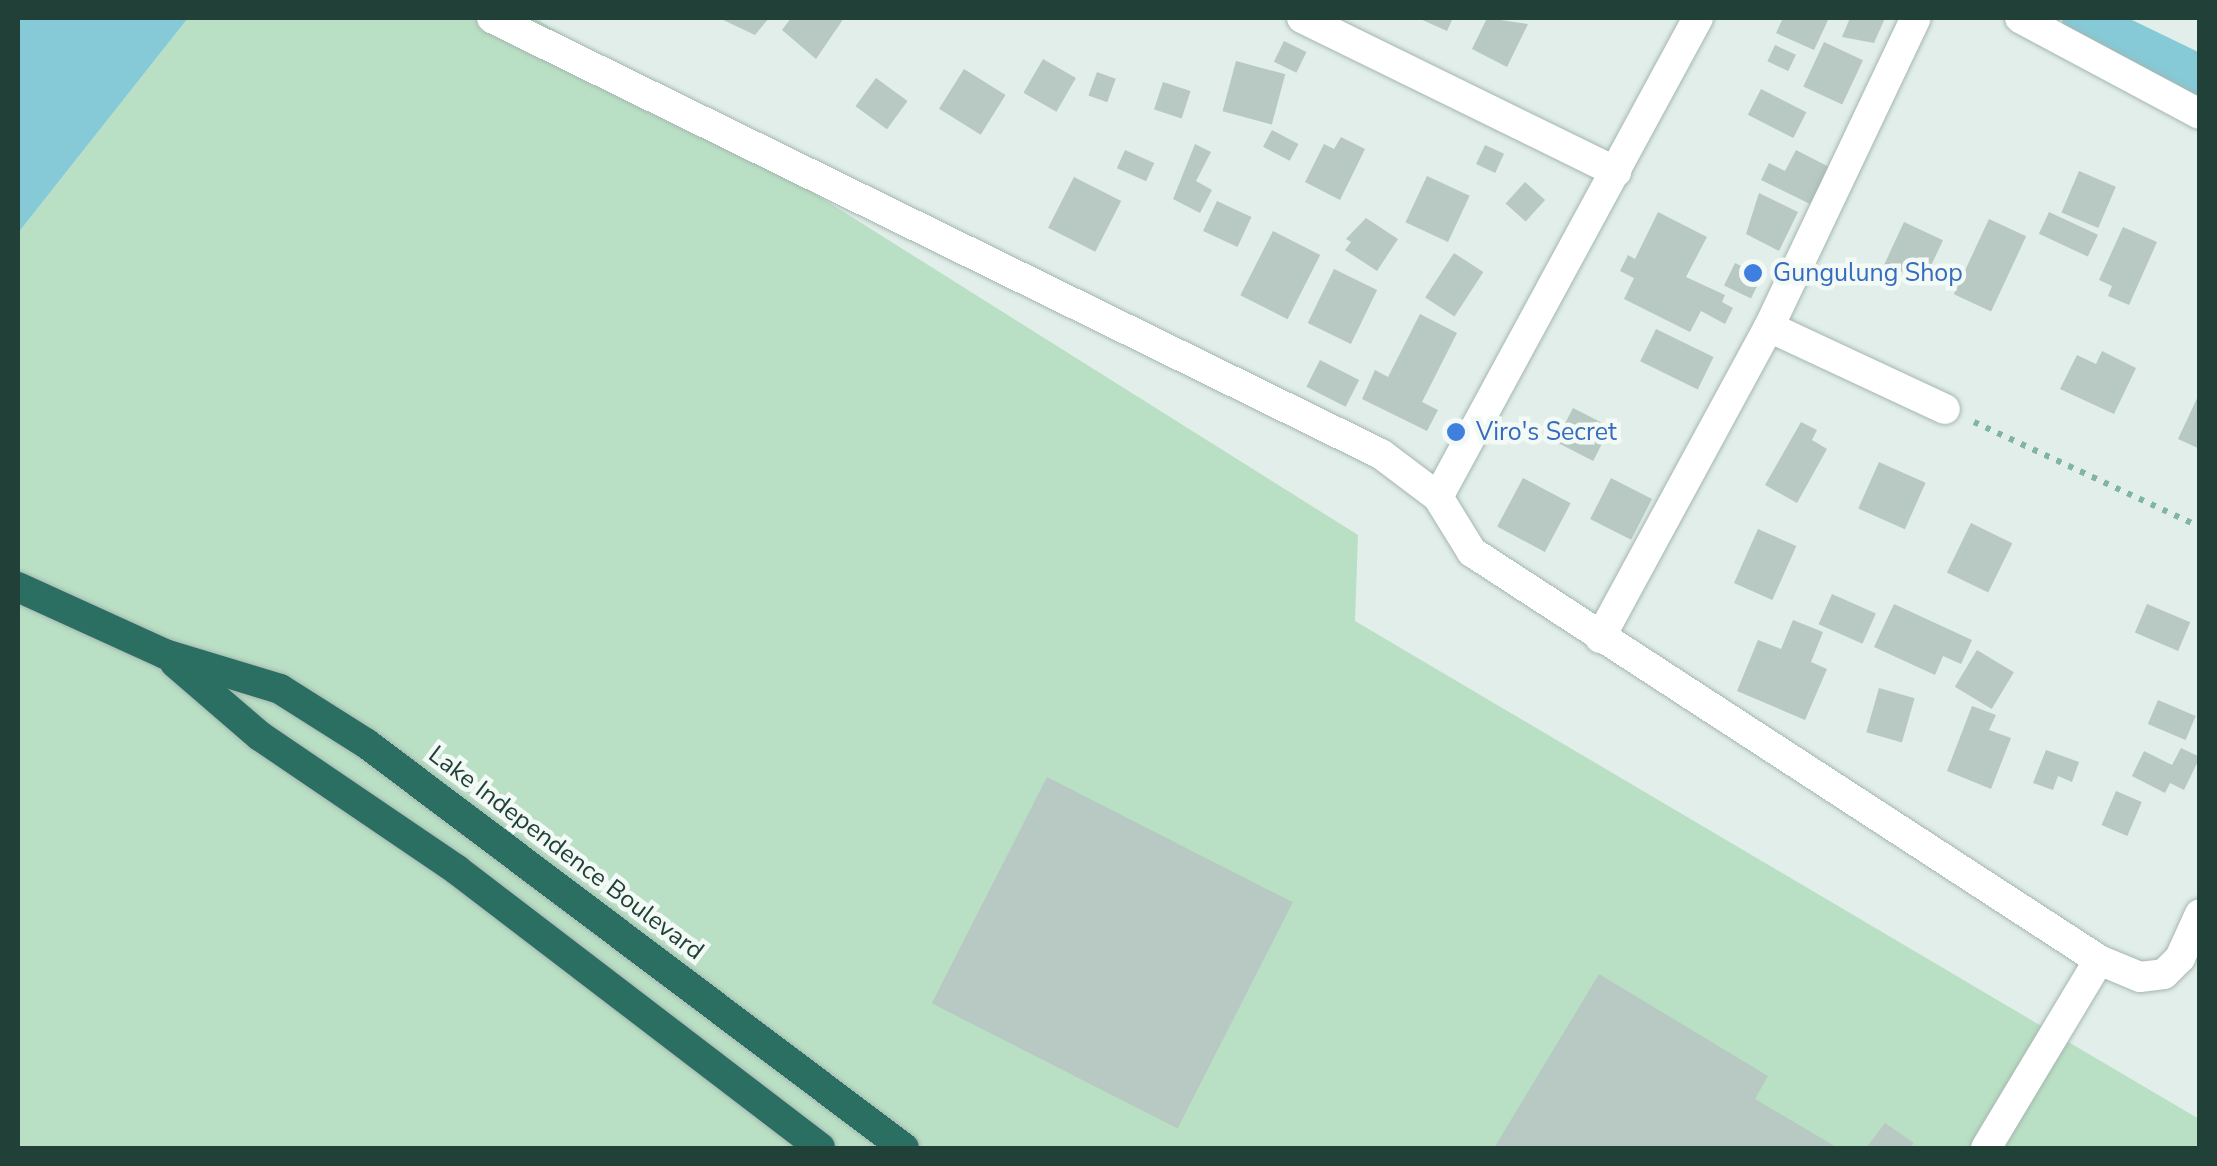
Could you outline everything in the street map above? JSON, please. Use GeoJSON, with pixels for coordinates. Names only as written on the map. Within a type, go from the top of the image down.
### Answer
{"type":"FeatureCollection","features":[{"type":"Feature","properties":{"kind":"highway","name":"Lake Independence Boulevard"},"geometry":{"type":"LineString","coordinates":[[18,586],[165,654],[280,690],[367,744],[904,1148]]}},
{"type":"Feature","properties":{"kind":"highway","name":"Lake Independence Boulevard"},"geometry":{"type":"LineString","coordinates":[[165,654],[260,736],[457,870],[820,1148]]}},
{"type":"Feature","properties":{"kind":"street"},"geometry":{"type":"LineString","coordinates":[[492,18],[1381,454],[1438,497],[1472,552],[2099,960],[2140,977],[2164,974],[2180,958],[2200,914]]}},
{"type":"Feature","properties":{"kind":"street"},"geometry":{"type":"LineString","coordinates":[[1302,18],[1616,172]]}},
{"type":"Feature","properties":{"kind":"street"},"geometry":{"type":"LineString","coordinates":[[1438,497],[1698,18]]}},
{"type":"Feature","properties":{"kind":"street"},"geometry":{"type":"LineString","coordinates":[[1600,638],[1770,327],[1916,18]]}},
{"type":"Feature","properties":{"kind":"street"},"geometry":{"type":"LineString","coordinates":[[2020,18],[2200,114]]}},
{"type":"Feature","properties":{"kind":"street"},"geometry":{"type":"LineString","coordinates":[[1770,327],[1945,409]]}},
{"type":"Feature","properties":{"kind":"street"},"geometry":{"type":"LineString","coordinates":[[1986,1148],[2099,960]]}},
{"type":"Feature","properties":{"kind":"path"},"geometry":{"type":"LineString","coordinates":[[1945,409],[2200,527]]}},
{"type":"Feature","properties":{"kind":"green space"},"geometry":{"type":"Polygon","coordinates":[[[188,18],[535,18],[1358,535],[1355,621],[2199,1119],[2199,1148],[18,1148],[18,233],[188,18]]]}},
{"type":"Feature","properties":{"kind":"water"},"geometry":{"type":"Polygon","coordinates":[[[18,18],[188,18],[18,233],[18,18]]]}},
{"type":"Feature","properties":{"kind":"building"},"geometry":{"type":"Polygon","coordinates":[[[719,18],[769,18],[755,35],[719,18]]]}},
{"type":"Feature","properties":{"kind":"building"},"geometry":{"type":"Polygon","coordinates":[[[791,18],[844,18],[816,59],[782,30],[791,18]]]}},
{"type":"Feature","properties":{"kind":"building"},"geometry":{"type":"Polygon","coordinates":[[[1418,18],[1453,18],[1447,31],[1418,18]]]}},
{"type":"Feature","properties":{"kind":"building"},"geometry":{"type":"Polygon","coordinates":[[[1487,18],[1528,24],[1507,67],[1472,49],[1487,18]]]}},
{"type":"Feature","properties":{"kind":"building"},"geometry":{"type":"Polygon","coordinates":[[[1783,18],[1829,18],[1814,50],[1776,33],[1783,18]]]}},
{"type":"Feature","properties":{"kind":"building"},"geometry":{"type":"Polygon","coordinates":[[[1850,18],[1885,18],[1874,43],[1842,37],[1850,18]]]}},
{"type":"Feature","properties":{"kind":"building"},"geometry":{"type":"Polygon","coordinates":[[[1284,41],[1306,52],[1296,73],[1274,62],[1284,41]]]}},
{"type":"Feature","properties":{"kind":"building"},"geometry":{"type":"Polygon","coordinates":[[[1824,42],[1863,60],[1842,105],[1803,86],[1824,42]]]}},
{"type":"Feature","properties":{"kind":"building"},"geometry":{"type":"Polygon","coordinates":[[[1775,45],[1796,55],[1788,71],[1767,61],[1775,45]]]}},
{"type":"Feature","properties":{"kind":"building"},"geometry":{"type":"Polygon","coordinates":[[[1043,59],[1076,78],[1056,112],[1024,93],[1043,59]]]}},
{"type":"Feature","properties":{"kind":"building"},"geometry":{"type":"Polygon","coordinates":[[[1236,61],[1285,74],[1272,124],[1223,111],[1236,61]]]}},
{"type":"Feature","properties":{"kind":"building"},"geometry":{"type":"Polygon","coordinates":[[[964,69],[1006,95],[981,135],[939,109],[964,69]]]}},
{"type":"Feature","properties":{"kind":"building"},"geometry":{"type":"Polygon","coordinates":[[[1097,72],[1116,79],[1107,102],[1088,95],[1097,72]]]}},
{"type":"Feature","properties":{"kind":"building"},"geometry":{"type":"Polygon","coordinates":[[[876,78],[908,101],[887,129],[855,106],[876,78]]]}},
{"type":"Feature","properties":{"kind":"building"},"geometry":{"type":"Polygon","coordinates":[[[1163,82],[1191,91],[1182,119],[1154,110],[1163,82]]]}},
{"type":"Feature","properties":{"kind":"building"},"geometry":{"type":"Polygon","coordinates":[[[1761,89],[1806,112],[1793,138],[1748,115],[1761,89]]]}},
{"type":"Feature","properties":{"kind":"building"},"geometry":{"type":"Polygon","coordinates":[[[1272,130],[1298,144],[1290,161],[1263,147],[1272,130]]]}},
{"type":"Feature","properties":{"kind":"building"},"geometry":{"type":"Polygon","coordinates":[[[1341,137],[1365,149],[1340,200],[1305,182],[1324,144],[1334,149],[1341,137]]]}},
{"type":"Feature","properties":{"kind":"building"},"geometry":{"type":"Polygon","coordinates":[[[1195,144],[1211,152],[1196,181],[1212,190],[1200,213],[1173,199],[1195,144]]]}},
{"type":"Feature","properties":{"kind":"building"},"geometry":{"type":"Polygon","coordinates":[[[1485,145],[1504,154],[1495,173],[1476,164],[1485,145]]]}},
{"type":"Feature","properties":{"kind":"building"},"geometry":{"type":"Polygon","coordinates":[[[1125,150],[1154,163],[1146,181],[1117,168],[1125,150]]]}},
{"type":"Feature","properties":{"kind":"building"},"geometry":{"type":"Polygon","coordinates":[[[1796,150],[1829,167],[1810,204],[1761,180],[1769,163],[1785,171],[1796,150]]]}},
{"type":"Feature","properties":{"kind":"building"},"geometry":{"type":"Polygon","coordinates":[[[2079,171],[2116,187],[2098,228],[2061,212],[2079,171]]]}},
{"type":"Feature","properties":{"kind":"building"},"geometry":{"type":"Polygon","coordinates":[[[1427,176],[1470,196],[1448,242],[1405,222],[1427,176]]]}},
{"type":"Feature","properties":{"kind":"building"},"geometry":{"type":"Polygon","coordinates":[[[1074,177],[1121,201],[1095,252],[1048,228],[1074,177]]]}},
{"type":"Feature","properties":{"kind":"building"},"geometry":{"type":"Polygon","coordinates":[[[1525,182],[1545,200],[1526,222],[1506,204],[1525,182]]]}},
{"type":"Feature","properties":{"kind":"building"},"geometry":{"type":"Polygon","coordinates":[[[1759,193],[1798,212],[1779,251],[1746,234],[1759,193]]]}},
{"type":"Feature","properties":{"kind":"building"},"geometry":{"type":"Polygon","coordinates":[[[1217,201],[1251,217],[1237,247],[1203,231],[1217,201]]]}},
{"type":"Feature","properties":{"kind":"building"},"geometry":{"type":"Polygon","coordinates":[[[1658,212],[1707,237],[1686,277],[1725,295],[1722,302],[1733,308],[1725,324],[1701,311],[1690,332],[1624,299],[1634,278],[1620,271],[1628,255],[1635,259],[1658,212]]]}},
{"type":"Feature","properties":{"kind":"building"},"geometry":{"type":"Polygon","coordinates":[[[2049,212],[2098,235],[2088,257],[2039,234],[2049,212]]]}},
{"type":"Feature","properties":{"kind":"building"},"geometry":{"type":"Polygon","coordinates":[[[1366,218],[1398,239],[1377,271],[1345,250],[1351,242],[1346,239],[1366,218]]]}},
{"type":"Feature","properties":{"kind":"building"},"geometry":{"type":"Polygon","coordinates":[[[1989,219],[2026,236],[1991,312],[1954,294],[1989,219]]]}},
{"type":"Feature","properties":{"kind":"building"},"geometry":{"type":"Polygon","coordinates":[[[1904,222],[1943,240],[1924,282],[1885,264],[1904,222]]]}},
{"type":"Feature","properties":{"kind":"building"},"geometry":{"type":"Polygon","coordinates":[[[2123,227],[2157,242],[2129,305],[2108,296],[2112,286],[2099,280],[2123,227]]]}},
{"type":"Feature","properties":{"kind":"building"},"geometry":{"type":"Polygon","coordinates":[[[1273,231],[1320,255],[1288,319],[1240,295],[1273,231]]]}},
{"type":"Feature","properties":{"kind":"building"},"geometry":{"type":"Polygon","coordinates":[[[1454,253],[1483,272],[1454,317],[1425,297],[1454,253]]]}},
{"type":"Feature","properties":{"kind":"building"},"geometry":{"type":"Polygon","coordinates":[[[1735,263],[1762,276],[1751,299],[1724,285],[1735,263]]]}},
{"type":"Feature","properties":{"kind":"building"},"geometry":{"type":"Polygon","coordinates":[[[1334,269],[1377,290],[1351,344],[1308,323],[1334,269]]]}},
{"type":"Feature","properties":{"kind":"building"},"geometry":{"type":"Polygon","coordinates":[[[1420,314],[1457,333],[1422,402],[1438,410],[1427,431],[1362,399],[1375,370],[1388,377],[1420,314]]]}},
{"type":"Feature","properties":{"kind":"building"},"geometry":{"type":"Polygon","coordinates":[[[1656,329],[1714,357],[1698,389],[1640,361],[1656,329]]]}},
{"type":"Feature","properties":{"kind":"building"},"geometry":{"type":"Polygon","coordinates":[[[2102,351],[2136,368],[2114,414],[2060,389],[2077,355],[2096,364],[2102,351]]]}},
{"type":"Feature","properties":{"kind":"building"},"geometry":{"type":"Polygon","coordinates":[[[1320,360],[1359,380],[1346,407],[1306,387],[1320,360]]]}},
{"type":"Feature","properties":{"kind":"building"},"geometry":{"type":"Polygon","coordinates":[[[2200,392],[2200,449],[2178,439],[2200,392]]]}},
{"type":"Feature","properties":{"kind":"building"},"geometry":{"type":"Polygon","coordinates":[[[1573,408],[1610,427],[1593,461],[1556,442],[1573,408]]]}},
{"type":"Feature","properties":{"kind":"building"},"geometry":{"type":"Polygon","coordinates":[[[1801,422],[1817,430],[1812,440],[1827,449],[1797,503],[1765,485],[1801,422]]]}},
{"type":"Feature","properties":{"kind":"building"},"geometry":{"type":"Polygon","coordinates":[[[1879,462],[1926,483],[1905,529],[1858,509],[1879,462]]]}},
{"type":"Feature","properties":{"kind":"building"},"geometry":{"type":"Polygon","coordinates":[[[1523,478],[1571,503],[1545,552],[1497,527],[1523,478]]]}},
{"type":"Feature","properties":{"kind":"building"},"geometry":{"type":"Polygon","coordinates":[[[1611,478],[1652,499],[1631,540],[1590,519],[1611,478]]]}},
{"type":"Feature","properties":{"kind":"building"},"geometry":{"type":"Polygon","coordinates":[[[1971,523],[2012,543],[1988,593],[1947,572],[1971,523]]]}},
{"type":"Feature","properties":{"kind":"building"},"geometry":{"type":"Polygon","coordinates":[[[1758,529],[1796,546],[1772,600],[1734,583],[1758,529]]]}},
{"type":"Feature","properties":{"kind":"building"},"geometry":{"type":"Polygon","coordinates":[[[1832,594],[1876,614],[1862,644],[1819,624],[1832,594]]]}},
{"type":"Feature","properties":{"kind":"building"},"geometry":{"type":"Polygon","coordinates":[[[1894,604],[1972,640],[1961,664],[1943,656],[1935,675],[1874,647],[1894,604]]]}},
{"type":"Feature","properties":{"kind":"building"},"geometry":{"type":"Polygon","coordinates":[[[2147,604],[2190,622],[2178,651],[2135,633],[2147,604]]]}},
{"type":"Feature","properties":{"kind":"building"},"geometry":{"type":"Polygon","coordinates":[[[1793,620],[1823,632],[1811,662],[1827,669],[1805,720],[1737,691],[1758,640],[1781,649],[1793,620]]]}},
{"type":"Feature","properties":{"kind":"building"},"geometry":{"type":"Polygon","coordinates":[[[1977,650],[2014,672],[1992,709],[1955,687],[1977,650]]]}},
{"type":"Feature","properties":{"kind":"building"},"geometry":{"type":"Polygon","coordinates":[[[1879,688],[1915,698],[1902,742],[1866,732],[1879,688]]]}},
{"type":"Feature","properties":{"kind":"building"},"geometry":{"type":"Polygon","coordinates":[[[2158,700],[2196,716],[2186,740],[2148,724],[2158,700]]]}},
{"type":"Feature","properties":{"kind":"building"},"geometry":{"type":"Polygon","coordinates":[[[1972,706],[1996,715],[1989,730],[2011,738],[1991,789],[1947,771],[1972,706]]]}},
{"type":"Feature","properties":{"kind":"building"},"geometry":{"type":"Polygon","coordinates":[[[2181,748],[2200,757],[2184,790],[2170,783],[2165,793],[2132,776],[2144,751],[2172,765],[2181,748]]]}},
{"type":"Feature","properties":{"kind":"building"},"geometry":{"type":"Polygon","coordinates":[[[2046,750],[2079,762],[2072,782],[2058,776],[2053,790],[2033,783],[2046,750]]]}},
{"type":"Feature","properties":{"kind":"building"},"geometry":{"type":"Polygon","coordinates":[[[1047,777],[1293,902],[1178,1129],[932,1003],[1047,777]]]}},
{"type":"Feature","properties":{"kind":"building"},"geometry":{"type":"Polygon","coordinates":[[[2116,791],[2142,802],[2127,836],[2102,825],[2116,791]]]}},
{"type":"Feature","properties":{"kind":"building"},"geometry":{"type":"Polygon","coordinates":[[[1599,974],[1768,1076],[1755,1099],[1838,1148],[1494,1148],[1599,974]]]}},
{"type":"Feature","properties":{"kind":"building"},"geometry":{"type":"Polygon","coordinates":[[[1885,1123],[1914,1143],[1910,1148],[1866,1148],[1885,1123]]]}},
{"type":"Feature","properties":{"kind":"waterway"},"geometry":{"type":"LineString","coordinates":[[2082,18],[2200,75]]}},
{"type":"Feature","properties":{"kind":"place","name":"Gungulung Shop"},"geometry":{"type":"Point","coordinates":[1753,273]}},
{"type":"Feature","properties":{"kind":"place","name":"Viro's Secret"},"geometry":{"type":"Point","coordinates":[1456,432]}}]}
